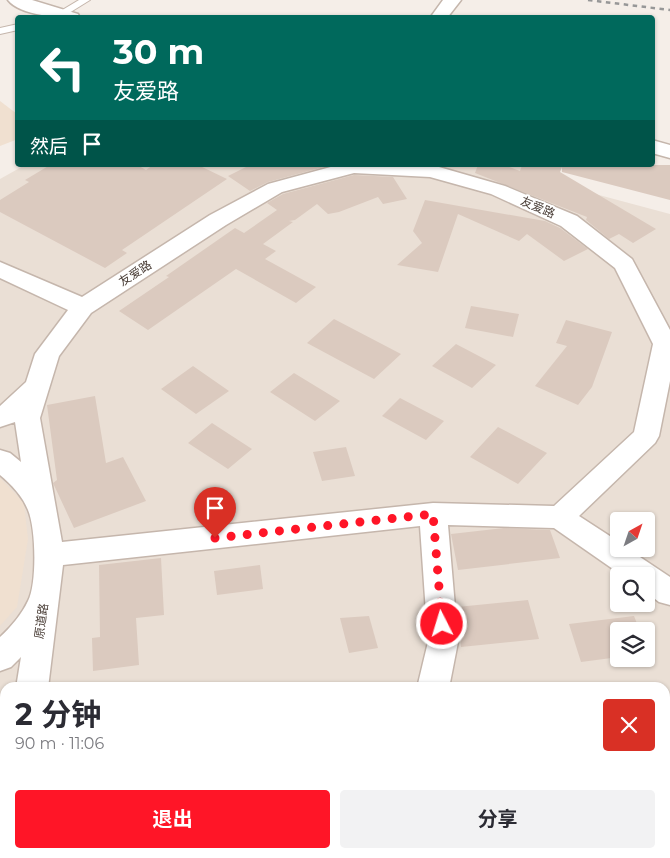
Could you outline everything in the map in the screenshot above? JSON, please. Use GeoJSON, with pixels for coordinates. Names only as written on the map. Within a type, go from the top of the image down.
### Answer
{"type":"FeatureCollection","features":[{"type":"Feature","properties":{"kind":"street"},"geometry":{"type":"LineString","coordinates":[[17,0],[59,15]]}},
{"type":"Feature","properties":{"kind":"street"},"geometry":{"type":"LineString","coordinates":[[440,15],[452,0]]}},
{"type":"Feature","properties":{"kind":"street"},"geometry":{"type":"LineString","coordinates":[[655,138],[670,136]]}},
{"type":"Feature","properties":{"kind":"street"},"geometry":{"type":"LineString","coordinates":[[655,147],[670,152]]}},
{"type":"Feature","properties":{"kind":"street","name":"友爱路"},"geometry":{"type":"LineString","coordinates":[[50,555],[27,418],[47,354],[83,307],[218,220],[275,188],[354,167],[431,171],[498,190],[569,221],[624,264],[665,344],[646,436],[560,516]]}},
{"type":"Feature","properties":{"kind":"street"},"geometry":{"type":"LineString","coordinates":[[0,269],[83,307]]}},
{"type":"Feature","properties":{"kind":"street"},"geometry":{"type":"LineString","coordinates":[[0,418],[7,416],[38,382]]}},
{"type":"Feature","properties":{"kind":"street"},"geometry":{"type":"LineString","coordinates":[[0,460],[20,476],[42,509]]}},
{"type":"Feature","properties":{"kind":"street"},"geometry":{"type":"LineString","coordinates":[[433,514],[443,642],[434,682]]}},
{"type":"Feature","properties":{"kind":"street"},"geometry":{"type":"LineString","coordinates":[[50,555],[433,514],[560,516],[670,593]]}},
{"type":"Feature","properties":{"kind":"street","name":"原道路"},"geometry":{"type":"LineString","coordinates":[[33,682],[50,555]]}},
{"type":"Feature","properties":{"kind":"street"},"geometry":{"type":"LineString","coordinates":[[0,657],[18,640],[44,603]]}},
{"type":"Feature","properties":{"kind":"lane"},"geometry":{"type":"LineString","coordinates":[[64,15],[86,0]]}},
{"type":"Feature","properties":{"kind":"lane"},"geometry":{"type":"LineString","coordinates":[[0,31],[15,28]]}},
{"type":"Feature","properties":{"kind":"shaded area"},"geometry":{"type":"Polygon","coordinates":[[[0,101],[15,112],[15,140],[0,146],[0,101]]]}},
{"type":"Feature","properties":{"kind":"shaded area"},"geometry":{"type":"Polygon","coordinates":[[[21,167],[520,167],[584,191],[670,214],[670,682],[0,682],[0,179],[21,167]]]}},
{"type":"Feature","properties":{"kind":"shaded area"},"geometry":{"type":"Polygon","coordinates":[[[0,478],[24,503],[28,539],[17,607],[0,626],[0,478]]]}},
{"type":"Feature","properties":{"kind":"building"},"geometry":{"type":"Polygon","coordinates":[[[655,165],[670,165],[670,200],[562,172],[562,167],[655,167],[655,165]]]}},
{"type":"Feature","properties":{"kind":"building"},"geometry":{"type":"Polygon","coordinates":[[[47,167],[141,167],[146,170],[150,167],[202,167],[227,179],[122,250],[127,253],[105,268],[0,212],[0,200],[29,182],[25,180],[47,167]]]}},
{"type":"Feature","properties":{"kind":"building"},"geometry":{"type":"Polygon","coordinates":[[[246,167],[324,167],[268,182],[250,191],[228,176],[246,167]]]}},
{"type":"Feature","properties":{"kind":"building"},"geometry":{"type":"Polygon","coordinates":[[[477,167],[509,167],[520,171],[521,167],[562,167],[560,172],[656,229],[633,243],[619,234],[609,239],[586,220],[587,217],[475,173],[477,167]]]}},
{"type":"Feature","properties":{"kind":"building"},"geometry":{"type":"Polygon","coordinates":[[[354,175],[393,177],[407,199],[383,204],[378,197],[339,212],[328,214],[317,204],[295,220],[289,221],[293,222],[263,244],[276,251],[265,259],[316,287],[296,303],[236,269],[148,330],[119,311],[235,228],[244,233],[277,210],[267,203],[283,194],[354,175]]]}},
{"type":"Feature","properties":{"kind":"building"},"geometry":{"type":"Polygon","coordinates":[[[425,200],[545,221],[560,228],[588,249],[564,261],[527,234],[519,241],[458,214],[438,272],[397,265],[422,243],[413,231],[425,200]]]}},
{"type":"Feature","properties":{"kind":"building"},"geometry":{"type":"Polygon","coordinates":[[[471,306],[519,314],[513,337],[465,328],[471,306]]]}},
{"type":"Feature","properties":{"kind":"building"},"geometry":{"type":"Polygon","coordinates":[[[334,319],[401,354],[374,379],[307,343],[334,319]]]}},
{"type":"Feature","properties":{"kind":"building"},"geometry":{"type":"Polygon","coordinates":[[[566,320],[612,332],[592,387],[578,405],[535,386],[567,346],[556,343],[566,320]]]}},
{"type":"Feature","properties":{"kind":"building"},"geometry":{"type":"Polygon","coordinates":[[[456,344],[496,365],[472,388],[432,366],[456,344]]]}},
{"type":"Feature","properties":{"kind":"building"},"geometry":{"type":"Polygon","coordinates":[[[193,366],[229,391],[196,414],[161,389],[193,366]]]}},
{"type":"Feature","properties":{"kind":"building"},"geometry":{"type":"Polygon","coordinates":[[[294,373],[340,401],[315,421],[270,392],[294,373]]]}},
{"type":"Feature","properties":{"kind":"building"},"geometry":{"type":"Polygon","coordinates":[[[95,396],[106,463],[123,457],[146,501],[74,528],[53,483],[57,480],[47,405],[95,396]]]}},
{"type":"Feature","properties":{"kind":"building"},"geometry":{"type":"Polygon","coordinates":[[[400,398],[444,421],[426,440],[382,416],[400,398]]]}},
{"type":"Feature","properties":{"kind":"building"},"geometry":{"type":"Polygon","coordinates":[[[212,423],[252,449],[228,469],[188,443],[212,423]]]}},
{"type":"Feature","properties":{"kind":"building"},"geometry":{"type":"Polygon","coordinates":[[[498,427],[547,453],[518,484],[470,457],[498,427]]]}},
{"type":"Feature","properties":{"kind":"building"},"geometry":{"type":"Polygon","coordinates":[[[346,447],[355,476],[322,481],[313,452],[346,447]]]}},
{"type":"Feature","properties":{"kind":"building"},"geometry":{"type":"Polygon","coordinates":[[[504,528],[550,530],[560,558],[458,570],[451,534],[504,528]]]}},
{"type":"Feature","properties":{"kind":"building"},"geometry":{"type":"Polygon","coordinates":[[[161,558],[164,615],[136,618],[139,665],[93,671],[92,638],[100,637],[99,565],[161,558]]]}},
{"type":"Feature","properties":{"kind":"building"},"geometry":{"type":"Polygon","coordinates":[[[260,565],[263,589],[217,595],[214,571],[260,565]]]}},
{"type":"Feature","properties":{"kind":"building"},"geometry":{"type":"Polygon","coordinates":[[[528,600],[539,639],[461,647],[457,607],[528,600]]]}},
{"type":"Feature","properties":{"kind":"building"},"geometry":{"type":"Polygon","coordinates":[[[369,616],[378,648],[349,653],[340,618],[369,616]]]}},
{"type":"Feature","properties":{"kind":"building"},"geometry":{"type":"Polygon","coordinates":[[[634,616],[636,622],[610,622],[610,658],[581,662],[569,624],[634,616]]]}},
{"type":"Feature","properties":{"kind":"railway"},"geometry":{"type":"LineString","coordinates":[[588,0],[670,10]]}},
{"type":"Feature","properties":{"kind":"route"},"geometry":{"type":"LineString","coordinates":[[215,538],[433,514],[442,624]]}}]}
